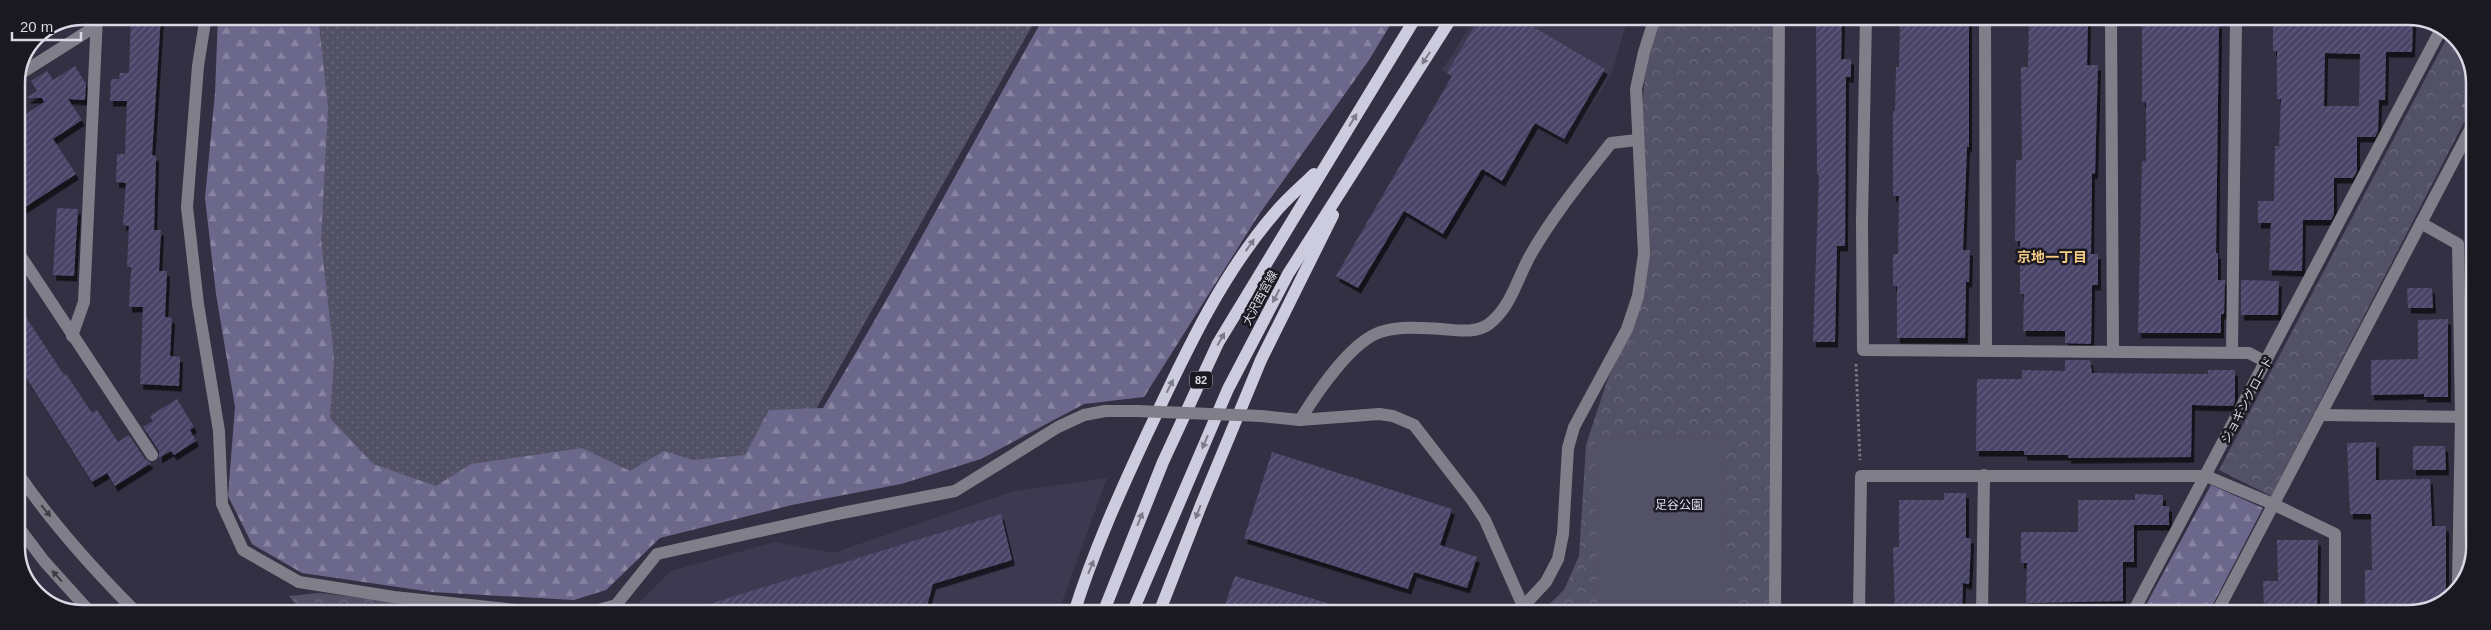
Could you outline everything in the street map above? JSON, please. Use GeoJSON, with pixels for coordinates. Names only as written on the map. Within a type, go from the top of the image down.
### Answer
{"type":"FeatureCollection","features":[{"type":"Feature","properties":{"kind":"main road","name":"大沢西宮線"},"geometry":{"type":"LineString","coordinates":[[1106,605],[1164,462],[1218,342],[1411,25]]}},
{"type":"Feature","properties":{"kind":"main road","name":"大沢西宮線"},"geometry":{"type":"LineString","coordinates":[[1135,605],[1228,389],[1288,274],[1447,25]]}},
{"type":"Feature","properties":{"kind":"main road"},"geometry":{"type":"LineString","coordinates":[[1077,605],[1124,484],[1166,394],[1210,307],[1249,245],[1275,212],[1327,161]]}},
{"type":"Feature","properties":{"kind":"main road"},"geometry":{"type":"LineString","coordinates":[[1162,605],[1261,360],[1356,165]]}},
{"type":"Feature","properties":{"kind":"street"},"geometry":{"type":"LineString","coordinates":[[27,69],[90,25]]}},
{"type":"Feature","properties":{"kind":"street"},"geometry":{"type":"LineString","coordinates":[[72,336],[84,302],[96,25]]}},
{"type":"Feature","properties":{"kind":"street"},"geometry":{"type":"LineString","coordinates":[[205,25],[198,66],[187,207],[198,304],[219,431],[222,504],[244,550],[299,582],[394,597],[469,605]]}},
{"type":"Feature","properties":{"kind":"street"},"geometry":{"type":"LineString","coordinates":[[1525,605],[1546,582],[1558,559],[1563,534],[1565,474],[1570,441],[1591,394],[1627,330],[1638,296],[1644,254],[1636,89],[1652,25]]}},
{"type":"Feature","properties":{"kind":"street"},"geometry":{"type":"LineString","coordinates":[[1776,605],[1779,25]]}},
{"type":"Feature","properties":{"kind":"street"},"geometry":{"type":"LineString","coordinates":[[1866,25],[1862,221],[1863,350],[2232,352],[2249,353],[2266,362]]}},
{"type":"Feature","properties":{"kind":"street"},"geometry":{"type":"LineString","coordinates":[[1985,25],[1986,351]]}},
{"type":"Feature","properties":{"kind":"street"},"geometry":{"type":"LineString","coordinates":[[2111,25],[2113,351]]}},
{"type":"Feature","properties":{"kind":"street"},"geometry":{"type":"LineString","coordinates":[[2232,352],[2236,25]]}},
{"type":"Feature","properties":{"kind":"street"},"geometry":{"type":"LineString","coordinates":[[2137,605],[2438,34]]}},
{"type":"Feature","properties":{"kind":"street"},"geometry":{"type":"LineString","coordinates":[[2221,605],[2466,137]]}},
{"type":"Feature","properties":{"kind":"street"},"geometry":{"type":"LineString","coordinates":[[1300,420],[1319,389],[1352,350],[1382,331],[1411,327],[1467,331],[1487,325],[1506,309],[1531,254],[1557,212],[1611,143],[1637,140]]}},
{"type":"Feature","properties":{"kind":"street"},"geometry":{"type":"LineString","coordinates":[[2421,224],[2458,244],[2466,397]]}},
{"type":"Feature","properties":{"kind":"street"},"geometry":{"type":"LineString","coordinates":[[25,263],[152,455]]}},
{"type":"Feature","properties":{"kind":"street"},"geometry":{"type":"LineString","coordinates":[[616,605],[657,554],[836,514],[956,491],[1067,423],[1084,415],[1105,411],[1261,416],[1300,420],[1379,414],[1393,416],[1414,426],[1443,461],[1485,520],[1518,605]]}},
{"type":"Feature","properties":{"kind":"street"},"geometry":{"type":"LineString","coordinates":[[2320,415],[2466,416]]}},
{"type":"Feature","properties":{"kind":"street"},"geometry":{"type":"LineString","coordinates":[[2458,575],[2466,435]]}},
{"type":"Feature","properties":{"kind":"street"},"geometry":{"type":"LineString","coordinates":[[1982,605],[1984,475]]}},
{"type":"Feature","properties":{"kind":"street"},"geometry":{"type":"LineString","coordinates":[[1859,605],[1861,476],[1984,475],[2206,476],[2274,504],[2335,534],[2335,605]]}},
{"type":"Feature","properties":{"kind":"street"},"geometry":{"type":"LineString","coordinates":[[25,484],[100,576],[129,605]]}},
{"type":"Feature","properties":{"kind":"street"},"geometry":{"type":"LineString","coordinates":[[25,536],[44,562],[84,605]]}},
{"type":"Feature","properties":{"kind":"path"},"geometry":{"type":"LineString","coordinates":[[2461,112],[2466,103]]}},
{"type":"Feature","properties":{"kind":"path"},"geometry":{"type":"LineString","coordinates":[[1861,476],[1856,366],[1863,350]]}},
{"type":"Feature","properties":{"kind":"shaded area"},"geometry":{"type":"Polygon","coordinates":[[[1471,25],[1626,25],[1612,73],[1566,145],[1442,70],[1471,25]]]}},
{"type":"Feature","properties":{"kind":"shaded area"},"geometry":{"type":"Polygon","coordinates":[[[1107,478],[1061,605],[637,605],[671,571],[775,542],[833,553],[1014,491],[1107,478]]]}},
{"type":"Feature","properties":{"kind":"green space"},"geometry":{"type":"Polygon","coordinates":[[[218,25],[319,25],[328,107],[321,240],[334,357],[330,418],[373,464],[436,486],[471,464],[582,448],[630,471],[664,451],[693,460],[745,455],[769,410],[823,408],[908,262],[1040,25],[1390,25],[1369,60],[1258,216],[1144,397],[1084,404],[981,459],[901,484],[792,505],[660,538],[606,590],[574,600],[432,592],[302,573],[252,544],[228,496],[235,407],[216,294],[205,198],[215,93],[218,25]]]}},
{"type":"Feature","properties":{"kind":"green space"},"geometry":{"type":"Polygon","coordinates":[[[286,25],[1032,25],[757,514],[306,523],[286,25]]]}},
{"type":"Feature","properties":{"kind":"green space","name":"足谷公園"},"geometry":{"type":"Polygon","coordinates":[[[1654,25],[1777,25],[1775,605],[1548,605],[1564,590],[1579,556],[1586,445],[1607,381],[1644,294],[1648,209],[1642,106],[1648,45],[1654,25]]]}},
{"type":"Feature","properties":{"kind":"green space"},"geometry":{"type":"Polygon","coordinates":[[[2446,40],[2452,45],[2462,61],[2465,72],[2466,118],[2271,496],[2219,470],[2446,40]]]}},
{"type":"Feature","properties":{"kind":"green space"},"geometry":{"type":"Polygon","coordinates":[[[1725,435],[1722,605],[1597,605],[1595,436],[1725,435]]]}},
{"type":"Feature","properties":{"kind":"green space"},"geometry":{"type":"Polygon","coordinates":[[[2211,485],[2263,508],[2213,605],[2146,605],[2211,485]]]}},
{"type":"Feature","properties":{"kind":"green space"},"geometry":{"type":"Polygon","coordinates":[[[319,593],[435,605],[296,605],[289,596],[319,593]]]}},
{"type":"Feature","properties":{"kind":"building"},"geometry":{"type":"Polygon","coordinates":[[[131,25],[160,25],[152,155],[156,156],[154,230],[161,230],[159,271],[167,271],[165,317],[172,318],[170,356],[180,357],[179,386],[140,384],[143,307],[129,307],[131,267],[127,267],[129,226],[123,225],[126,183],[116,182],[117,154],[125,154],[127,101],[110,101],[111,79],[119,79],[120,73],[129,73],[131,25]]]}},
{"type":"Feature","properties":{"kind":"building"},"geometry":{"type":"Polygon","coordinates":[[[1475,25],[1530,25],[1605,69],[1564,139],[1535,123],[1502,181],[1482,169],[1443,234],[1404,211],[1358,288],[1336,276],[1452,76],[1447,73],[1475,25]]]}},
{"type":"Feature","properties":{"kind":"building"},"geometry":{"type":"Polygon","coordinates":[[[1816,25],[1842,25],[1841,59],[1851,59],[1851,77],[1846,77],[1845,246],[1837,246],[1835,342],[1813,342],[1819,175],[1817,175],[1816,25]]]}},
{"type":"Feature","properties":{"kind":"building"},"geometry":{"type":"Polygon","coordinates":[[[1900,25],[1969,25],[1969,147],[1967,147],[1963,250],[1970,250],[1969,282],[1966,282],[1965,338],[1897,338],[1897,286],[1893,286],[1893,254],[1898,254],[1899,196],[1893,196],[1893,111],[1895,111],[1896,67],[1899,67],[1900,25]]]}},
{"type":"Feature","properties":{"kind":"building"},"geometry":{"type":"Polygon","coordinates":[[[2029,25],[2088,25],[2087,65],[2098,65],[2095,174],[2092,173],[2091,254],[2098,254],[2098,285],[2092,285],[2091,344],[2065,343],[2065,331],[2023,331],[2024,294],[2020,294],[2020,241],[2015,241],[2016,160],[2022,160],[2021,67],[2028,67],[2029,25]]]}},
{"type":"Feature","properties":{"kind":"building"},"geometry":{"type":"Polygon","coordinates":[[[2142,25],[2219,25],[2216,253],[2218,253],[2218,280],[2225,280],[2224,314],[2221,314],[2221,333],[2138,333],[2142,161],[2146,161],[2146,102],[2142,102],[2142,25]]]}},
{"type":"Feature","properties":{"kind":"building"},"geometry":{"type":"Polygon","coordinates":[[[2273,25],[2413,25],[2412,52],[2386,52],[2385,100],[2379,100],[2378,131],[2375,137],[2357,137],[2357,171],[2353,178],[2334,178],[2334,214],[2331,220],[2303,220],[2302,271],[2269,270],[2271,223],[2258,223],[2258,201],[2274,201],[2275,146],[2279,146],[2281,99],[2277,99],[2277,51],[2273,51],[2273,25]],[[2325,53],[2324,106],[2359,106],[2360,54],[2325,53]]]}},
{"type":"Feature","properties":{"kind":"building"},"geometry":{"type":"Polygon","coordinates":[[[75,66],[86,84],[85,100],[68,99],[82,120],[53,139],[76,174],[25,207],[25,115],[44,102],[42,98],[26,98],[37,91],[31,81],[47,71],[53,80],[75,66]]]}},
{"type":"Feature","properties":{"kind":"building"},"geometry":{"type":"Polygon","coordinates":[[[57,208],[78,209],[74,276],[53,275],[57,208]]]}},
{"type":"Feature","properties":{"kind":"building"},"geometry":{"type":"Polygon","coordinates":[[[2241,280],[2279,281],[2278,315],[2241,315],[2241,280]]]}},
{"type":"Feature","properties":{"kind":"building"},"geometry":{"type":"Polygon","coordinates":[[[2407,288],[2432,288],[2433,308],[2408,308],[2407,288]]]}},
{"type":"Feature","properties":{"kind":"building"},"geometry":{"type":"Polygon","coordinates":[[[25,316],[64,375],[66,374],[92,413],[97,410],[118,442],[129,435],[145,459],[151,463],[115,486],[107,473],[92,482],[25,376],[25,316]]]}},
{"type":"Feature","properties":{"kind":"building"},"geometry":{"type":"Polygon","coordinates":[[[2448,319],[2448,397],[2424,397],[2424,394],[2371,395],[2371,360],[2418,359],[2418,320],[2448,319]]]}},
{"type":"Feature","properties":{"kind":"building"},"geometry":{"type":"Polygon","coordinates":[[[2065,360],[2090,360],[2092,373],[2208,374],[2208,370],[2235,370],[2235,401],[2233,406],[2192,405],[2191,457],[2068,458],[2068,455],[2024,455],[2024,451],[1976,451],[1977,379],[2022,379],[2022,370],[2065,371],[2065,360]]]}},
{"type":"Feature","properties":{"kind":"building"},"geometry":{"type":"Polygon","coordinates":[[[177,399],[194,427],[190,430],[196,441],[174,455],[171,451],[159,458],[159,451],[143,427],[153,421],[150,416],[177,399]]]}},
{"type":"Feature","properties":{"kind":"building"},"geometry":{"type":"Polygon","coordinates":[[[2376,442],[2376,480],[2430,479],[2432,526],[2446,526],[2446,590],[2437,597],[2416,605],[2365,605],[2365,570],[2372,570],[2371,514],[2350,514],[2347,443],[2376,442]]]}},
{"type":"Feature","properties":{"kind":"building"},"geometry":{"type":"Polygon","coordinates":[[[2413,446],[2445,446],[2446,470],[2413,470],[2413,446]]]}},
{"type":"Feature","properties":{"kind":"building"},"geometry":{"type":"Polygon","coordinates":[[[1272,452],[1452,509],[1440,545],[1477,557],[1467,588],[1414,572],[1408,589],[1244,538],[1272,452]]]}},
{"type":"Feature","properties":{"kind":"building"},"geometry":{"type":"Polygon","coordinates":[[[1944,493],[1966,493],[1966,538],[1971,538],[1969,584],[1963,583],[1962,605],[1895,605],[1893,547],[1899,547],[1899,500],[1944,500],[1944,493]]]}},
{"type":"Feature","properties":{"kind":"building"},"geometry":{"type":"Polygon","coordinates":[[[2135,494],[2163,495],[2163,506],[2169,506],[2169,525],[2134,525],[2134,562],[2123,562],[2123,601],[2026,603],[2027,563],[2021,563],[2021,532],[2078,532],[2078,500],[2135,500],[2135,494]]]}},
{"type":"Feature","properties":{"kind":"building"},"geometry":{"type":"Polygon","coordinates":[[[1001,514],[1012,560],[933,584],[927,605],[706,605],[1001,514]]]}},
{"type":"Feature","properties":{"kind":"building"},"geometry":{"type":"Polygon","coordinates":[[[2277,540],[2318,540],[2317,605],[2264,605],[2263,581],[2278,581],[2277,540]]]}},
{"type":"Feature","properties":{"kind":"building"},"geometry":{"type":"Polygon","coordinates":[[[1235,576],[1334,605],[1225,605],[1235,576]]]}},
{"type":"Feature","properties":{"kind":"district","name":"京地一丁目"},"geometry":{"type":"Point","coordinates":[2052,257]}}]}
